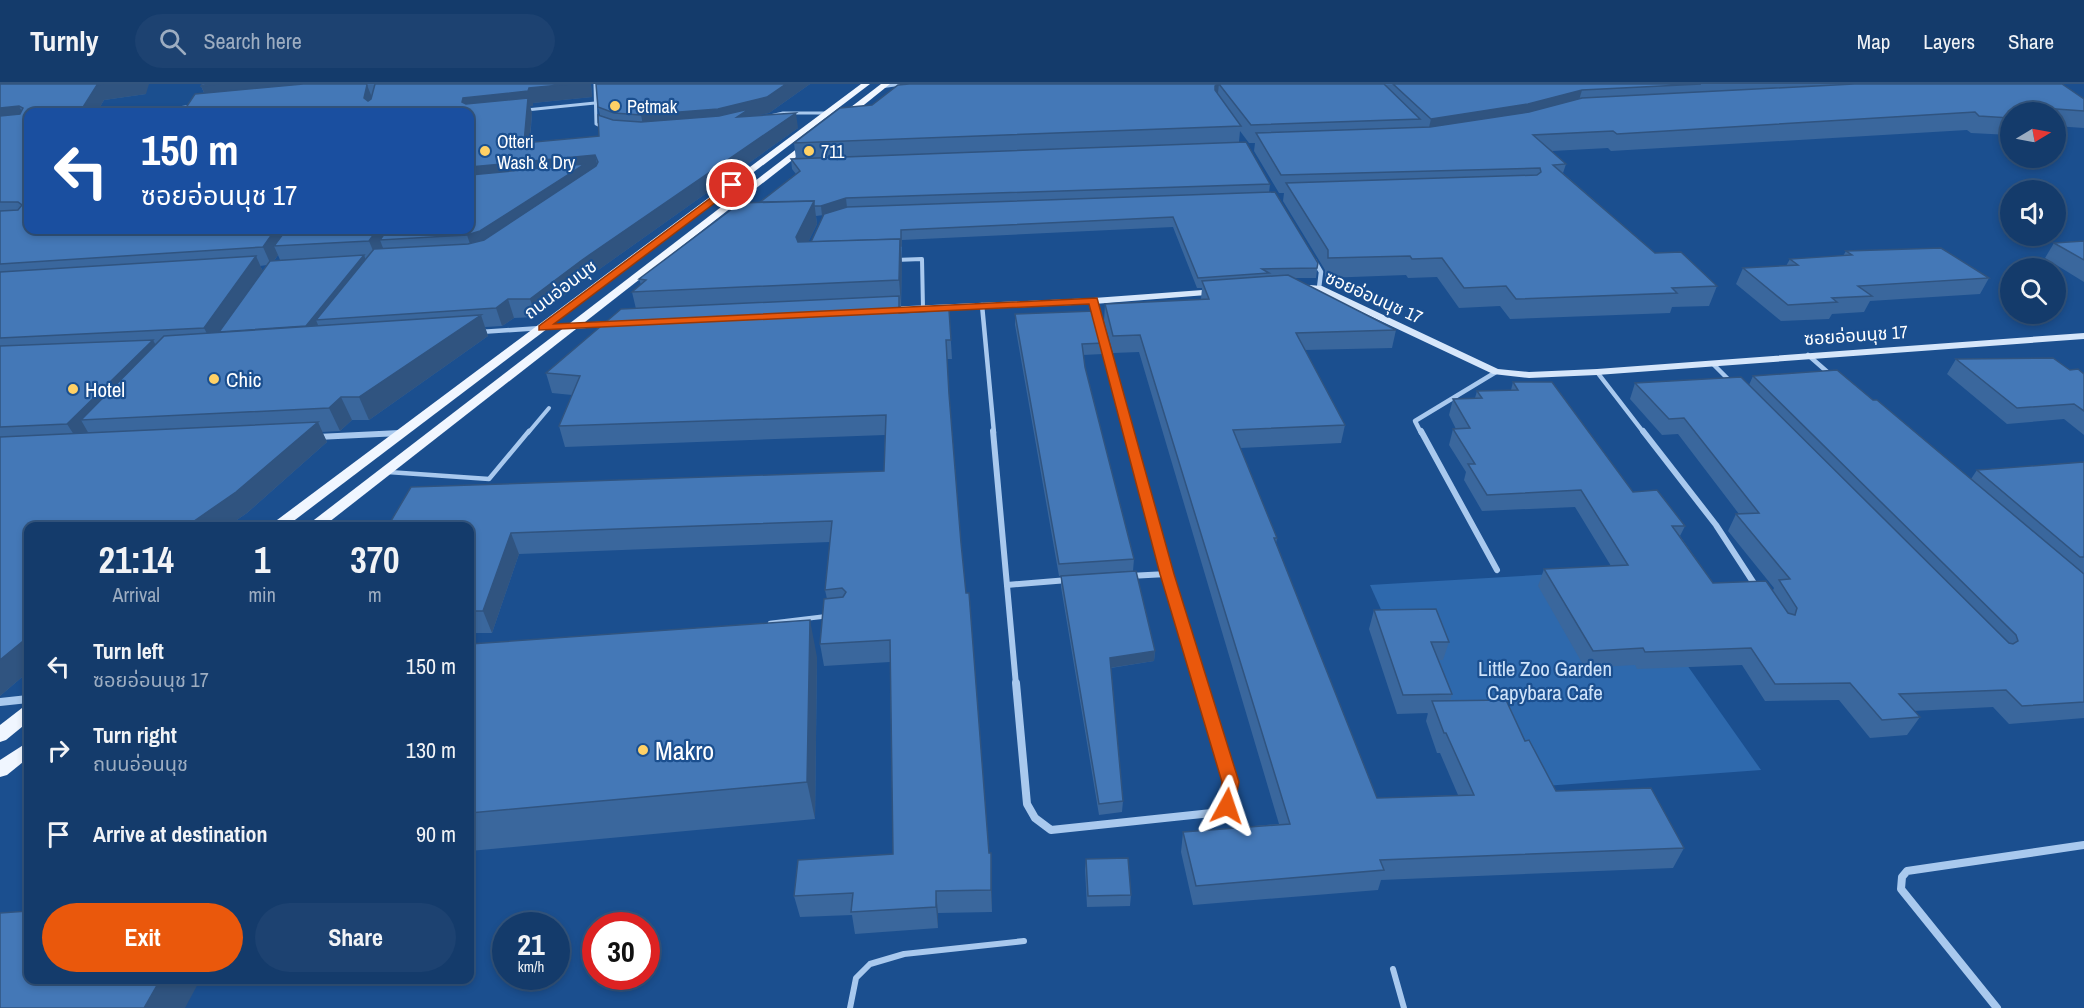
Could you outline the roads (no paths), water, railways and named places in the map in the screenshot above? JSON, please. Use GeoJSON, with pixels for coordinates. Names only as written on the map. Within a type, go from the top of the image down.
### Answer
{"type":"FeatureCollection","features":[{"type":"Feature","properties":{"kind":"main road","name":"ถนนอ่อนนุช"},"geometry":{"type":"LineString","coordinates":[[283,522],[867,84]]}},
{"type":"Feature","properties":{"kind":"main road"},"geometry":{"type":"LineString","coordinates":[[829,129],[885,85]]}},
{"type":"Feature","properties":{"kind":"main road","name":"ถนนอ่อนนุช"},"geometry":{"type":"LineString","coordinates":[[320,522],[570,326],[819,136]]}},
{"type":"Feature","properties":{"kind":"main road"},"geometry":{"type":"LineString","coordinates":[[542,328],[570,326]]}},
{"type":"Feature","properties":{"kind":"main road"},"geometry":{"type":"LineString","coordinates":[[403,432],[438,431]]}},
{"type":"Feature","properties":{"kind":"main road"},"geometry":{"type":"LineString","coordinates":[[0,735],[24,716]]}},
{"type":"Feature","properties":{"kind":"main road"},"geometry":{"type":"LineString","coordinates":[[0,770],[24,751]]}},
{"type":"Feature","properties":{"kind":"street"},"geometry":{"type":"LineString","coordinates":[[885,85],[898,84]]}},
{"type":"Feature","properties":{"kind":"street"},"geometry":{"type":"LineString","coordinates":[[180,108],[200,106]]}},
{"type":"Feature","properties":{"kind":"street"},"geometry":{"type":"LineString","coordinates":[[782,165],[794,164]]}},
{"type":"Feature","properties":{"kind":"street"},"geometry":{"type":"LineString","coordinates":[[703,224],[715,224]]}},
{"type":"Feature","properties":{"kind":"street"},"geometry":{"type":"LineString","coordinates":[[1310,254],[1321,272],[1320,288]]}},
{"type":"Feature","properties":{"kind":"street","name":"ซอยอ่อนนุช 17"},"geometry":{"type":"LineString","coordinates":[[1286,287],[1320,288],[1496,372],[1529,375],[1713,364],[1808,355],[2084,336]]}},
{"type":"Feature","properties":{"kind":"street"},"geometry":{"type":"LineString","coordinates":[[876,310],[1229,291]]}},
{"type":"Feature","properties":{"kind":"street"},"geometry":{"type":"LineString","coordinates":[[982,305],[1027,804],[1035,818],[1051,830],[1221,812],[1227,806],[1231,782],[1167,574],[1094,300]]}},
{"type":"Feature","properties":{"kind":"street"},"geometry":{"type":"LineString","coordinates":[[570,326],[629,323]]}},
{"type":"Feature","properties":{"kind":"street"},"geometry":{"type":"LineString","coordinates":[[477,333],[542,328]]}},
{"type":"Feature","properties":{"kind":"street"},"geometry":{"type":"LineString","coordinates":[[1808,355],[1835,378]]}},
{"type":"Feature","properties":{"kind":"street"},"geometry":{"type":"LineString","coordinates":[[1713,364],[1738,389]]}},
{"type":"Feature","properties":{"kind":"street"},"geometry":{"type":"LineString","coordinates":[[1496,372],[1415,422],[1497,570]]}},
{"type":"Feature","properties":{"kind":"street"},"geometry":{"type":"LineString","coordinates":[[1597,372],[1716,525],[1759,590]]}},
{"type":"Feature","properties":{"kind":"street"},"geometry":{"type":"LineString","coordinates":[[308,437],[403,432]]}},
{"type":"Feature","properties":{"kind":"street"},"geometry":{"type":"LineString","coordinates":[[1122,577],[1167,574]]}},
{"type":"Feature","properties":{"kind":"street"},"geometry":{"type":"LineString","coordinates":[[1007,585],[1076,580]]}},
{"type":"Feature","properties":{"kind":"street"},"geometry":{"type":"LineString","coordinates":[[0,702],[24,699]]}},
{"type":"Feature","properties":{"kind":"street"},"geometry":{"type":"LineString","coordinates":[[1997,1008],[1901,889],[1902,874],[1907,871],[2084,844]]}},
{"type":"Feature","properties":{"kind":"lane"},"geometry":{"type":"LineString","coordinates":[[596,84],[596,123],[610,130]]}},
{"type":"Feature","properties":{"kind":"lane"},"geometry":{"type":"LineString","coordinates":[[515,111],[595,103]]}},
{"type":"Feature","properties":{"kind":"lane"},"geometry":{"type":"LineString","coordinates":[[766,117],[783,113],[848,114]]}},
{"type":"Feature","properties":{"kind":"lane"},"geometry":{"type":"LineString","coordinates":[[886,260],[922,259],[923,308]]}},
{"type":"Feature","properties":{"kind":"lane"},"geometry":{"type":"LineString","coordinates":[[386,472],[489,478],[549,408]]}},
{"type":"Feature","properties":{"kind":"lane"},"geometry":{"type":"LineString","coordinates":[[764,624],[833,616]]}},
{"type":"Feature","properties":{"kind":"lane"},"geometry":{"type":"LineString","coordinates":[[850,1008],[856,978],[870,964],[904,954],[1024,941]]}},
{"type":"Feature","properties":{"kind":"lane"},"geometry":{"type":"LineString","coordinates":[[1393,969],[1404,1008]]}},
{"type":"Feature","properties":{"kind":"place","name":"Petmak"},"geometry":{"type":"Point","coordinates":[615,106]}},
{"type":"Feature","properties":{"kind":"place","name":"Otteri Wash & Dry"},"geometry":{"type":"Point","coordinates":[485,151]}},
{"type":"Feature","properties":{"kind":"place","name":"711"},"geometry":{"type":"Point","coordinates":[809,151]}},
{"type":"Feature","properties":{"kind":"place","name":"Chic"},"geometry":{"type":"Point","coordinates":[214,379]}},
{"type":"Feature","properties":{"kind":"place","name":"Hotel"},"geometry":{"type":"Point","coordinates":[73,389]}},
{"type":"Feature","properties":{"kind":"place","name":"Makro"},"geometry":{"type":"Point","coordinates":[643,750]}},
{"type":"Feature","properties":{"kind":"park label","name":"Little Zoo Garden Capybara Cafe"},"geometry":{"type":"Point","coordinates":[1545,680]}}]}
